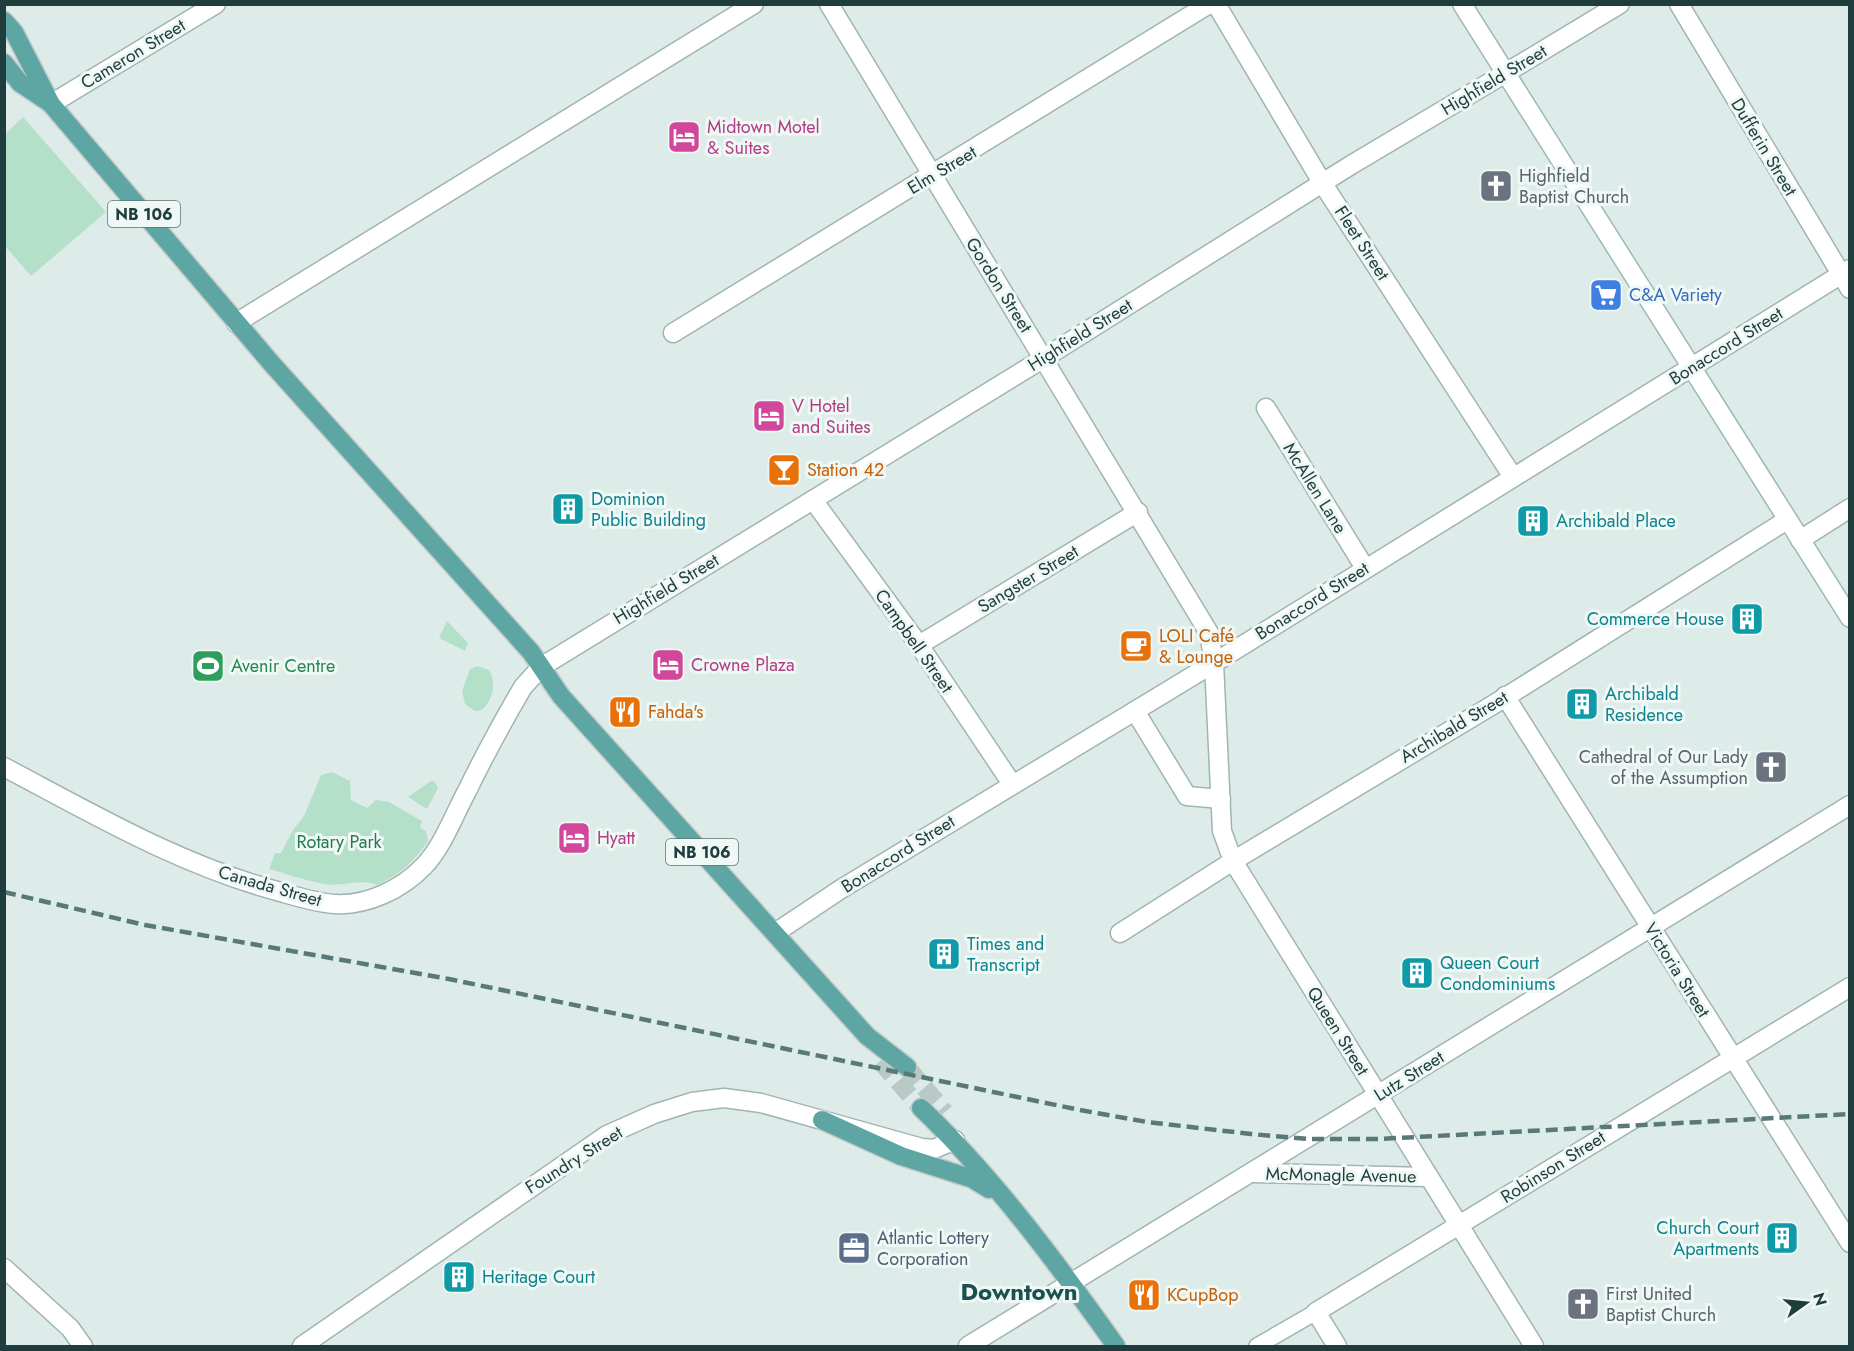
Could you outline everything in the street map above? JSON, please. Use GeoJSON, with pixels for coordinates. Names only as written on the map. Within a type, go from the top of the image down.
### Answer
{"type":"FeatureCollection","features":[{"type":"Feature","properties":{"kind":"main road","name":"NB 106"},"geometry":{"type":"LineString","coordinates":[[4,21],[14,32],[51,104],[236,323],[368,473],[531,652],[561,696],[867,1036],[907,1067]]}},
{"type":"Feature","properties":{"kind":"main road","name":"NB 106"},"geometry":{"type":"LineString","coordinates":[[4,63],[20,83],[51,104]]}},
{"type":"Feature","properties":{"kind":"main road","name":"NB 106"},"geometry":{"type":"LineString","coordinates":[[867,1036],[880,1061]]}},
{"type":"Feature","properties":{"kind":"main road"},"geometry":{"type":"LineString","coordinates":[[921,1108],[955,1140],[1071,1283],[1116,1347]]}},
{"type":"Feature","properties":{"kind":"main road"},"geometry":{"type":"LineString","coordinates":[[945,1112],[955,1140]]}},
{"type":"Feature","properties":{"kind":"main road"},"geometry":{"type":"LineString","coordinates":[[822,1120],[901,1156],[973,1179],[1004,1201]]}},
{"type":"Feature","properties":{"kind":"street","name":"Cameron Street"},"geometry":{"type":"LineString","coordinates":[[51,104],[216,4]]}},
{"type":"Feature","properties":{"kind":"street"},"geometry":{"type":"LineString","coordinates":[[236,323],[754,4]]}},
{"type":"Feature","properties":{"kind":"street","name":"Gordon Street"},"geometry":{"type":"LineString","coordinates":[[829,4],[1209,633],[1214,663]]}},
{"type":"Feature","properties":{"kind":"street","name":"Elm Street"},"geometry":{"type":"LineString","coordinates":[[673,333],[932,177],[1209,4]]}},
{"type":"Feature","properties":{"kind":"street","name":"Fleet Street"},"geometry":{"type":"LineString","coordinates":[[1216,4],[1323,184],[1512,477]]}},
{"type":"Feature","properties":{"kind":"street"},"geometry":{"type":"LineString","coordinates":[[1462,4],[1504,74],[1850,618]]}},
{"type":"Feature","properties":{"kind":"street","name":"Highfield Street"},"geometry":{"type":"LineString","coordinates":[[541,667],[1323,184],[1620,4]]}},
{"type":"Feature","properties":{"kind":"street","name":"Dufferin Street"},"geometry":{"type":"LineString","coordinates":[[1679,4],[1845,271],[1850,289]]}},
{"type":"Feature","properties":{"kind":"street","name":"Bonaccord Street"},"geometry":{"type":"LineString","coordinates":[[775,933],[841,889],[1214,663],[1845,271]]}},
{"type":"Feature","properties":{"kind":"street","name":"McAllen Lane"},"geometry":{"type":"LineString","coordinates":[[1266,408],[1365,568]]}},
{"type":"Feature","properties":{"kind":"street","name":"Campbell Street"},"geometry":{"type":"LineString","coordinates":[[813,500],[919,645],[1012,784]]}},
{"type":"Feature","properties":{"kind":"street"},"geometry":{"type":"LineString","coordinates":[[1800,540],[1850,508]]}},
{"type":"Feature","properties":{"kind":"street","name":"Sangster Street"},"geometry":{"type":"LineString","coordinates":[[919,645],[1138,512]]}},
{"type":"Feature","properties":{"kind":"street","name":"Archibald Street"},"geometry":{"type":"LineString","coordinates":[[1120,933],[1787,520]]}},
{"type":"Feature","properties":{"kind":"street","name":"Queen Street"},"geometry":{"type":"LineString","coordinates":[[1214,663],[1222,831],[1233,861],[1534,1347]]}},
{"type":"Feature","properties":{"kind":"street","name":"Canada Street"},"geometry":{"type":"LineString","coordinates":[[4,767],[150,844],[200,866],[298,897],[335,904],[364,901],[391,891],[411,878],[426,864],[444,837],[523,687],[541,667]]}},
{"type":"Feature","properties":{"kind":"street","name":"Victoria Street"},"geometry":{"type":"LineString","coordinates":[[1505,696],[1850,1242]]}},
{"type":"Feature","properties":{"kind":"street"},"geometry":{"type":"LineString","coordinates":[[1135,711],[1187,796],[1221,799]]}},
{"type":"Feature","properties":{"kind":"street","name":"Lutz Street"},"geometry":{"type":"LineString","coordinates":[[968,1347],[1850,805]]}},
{"type":"Feature","properties":{"kind":"street","name":"Robinson Street"},"geometry":{"type":"LineString","coordinates":[[1257,1347],[1850,987]]}},
{"type":"Feature","properties":{"kind":"street","name":"Foundry Street"},"geometry":{"type":"LineString","coordinates":[[302,1347],[607,1135],[683,1105],[724,1098],[761,1103],[922,1148],[934,1149],[955,1140]]}},
{"type":"Feature","properties":{"kind":"street","name":"McMonagle Avenue"},"geometry":{"type":"LineString","coordinates":[[1254,1173],[1428,1177]]}},
{"type":"Feature","properties":{"kind":"street"},"geometry":{"type":"LineString","coordinates":[[4,1268],[70,1328],[83,1347]]}},
{"type":"Feature","properties":{"kind":"street"},"geometry":{"type":"LineString","coordinates":[[1316,1312],[1337,1347]]}},
{"type":"Feature","properties":{"kind":"green space"},"geometry":{"type":"Polygon","coordinates":[[[23,117],[106,212],[31,276],[4,245],[5,134],[23,117]]]}},
{"type":"Feature","properties":{"kind":"green space"},"geometry":{"type":"Polygon","coordinates":[[[447,621],[468,643],[465,651],[439,638],[447,621]]]}},
{"type":"Feature","properties":{"kind":"green space"},"geometry":{"type":"Polygon","coordinates":[[[477,666],[489,670],[493,681],[493,691],[482,710],[475,711],[465,704],[462,691],[470,669],[477,666]]]}},
{"type":"Feature","properties":{"kind":"green space","name":"Rotary Park"},"geometry":{"type":"Polygon","coordinates":[[[332,772],[350,781],[351,800],[367,808],[376,800],[389,802],[422,821],[420,828],[426,831],[428,841],[418,855],[406,867],[377,885],[365,882],[325,884],[269,869],[275,853],[281,853],[293,830],[304,816],[321,775],[332,772]]]}},
{"type":"Feature","properties":{"kind":"green space"},"geometry":{"type":"Polygon","coordinates":[[[431,781],[435,782],[438,788],[427,809],[408,797],[431,781]]]}},
{"type":"Feature","properties":{"kind":"tunnel"},"geometry":{"type":"LineString","coordinates":[[880,1061],[921,1108]]}},
{"type":"Feature","properties":{"kind":"tunnel"},"geometry":{"type":"LineString","coordinates":[[907,1067],[945,1112]]}},
{"type":"Feature","properties":{"kind":"railway"},"geometry":{"type":"LineString","coordinates":[[4,892],[145,925],[449,979],[1147,1122],[1309,1139],[1379,1139],[1850,1114]]}},
{"type":"Feature","properties":{"kind":"place","name":"Midtown Motel & Suites"},"geometry":{"type":"Point","coordinates":[684,137]}},
{"type":"Feature","properties":{"kind":"place","name":"Highfield Baptist Church"},"geometry":{"type":"Point","coordinates":[1496,186]}},
{"type":"Feature","properties":{"kind":"place","name":"C&A Variety"},"geometry":{"type":"Point","coordinates":[1606,295]}},
{"type":"Feature","properties":{"kind":"place","name":"V Hotel and Suites"},"geometry":{"type":"Point","coordinates":[769,416]}},
{"type":"Feature","properties":{"kind":"place","name":"Station 42"},"geometry":{"type":"Point","coordinates":[784,470]}},
{"type":"Feature","properties":{"kind":"place","name":"Dominion Public Building"},"geometry":{"type":"Point","coordinates":[568,509]}},
{"type":"Feature","properties":{"kind":"place","name":"Archibald Place"},"geometry":{"type":"Point","coordinates":[1533,521]}},
{"type":"Feature","properties":{"kind":"place","name":"Commerce House"},"geometry":{"type":"Point","coordinates":[1747,619]}},
{"type":"Feature","properties":{"kind":"place","name":"LOLI Café & Lounge"},"geometry":{"type":"Point","coordinates":[1136,646]}},
{"type":"Feature","properties":{"kind":"place","name":"Crowne Plaza"},"geometry":{"type":"Point","coordinates":[668,665]}},
{"type":"Feature","properties":{"kind":"place","name":"Avenir Centre"},"geometry":{"type":"Point","coordinates":[208,666]}},
{"type":"Feature","properties":{"kind":"place","name":"Archibald Residence"},"geometry":{"type":"Point","coordinates":[1582,704]}},
{"type":"Feature","properties":{"kind":"place","name":"Fahda's"},"geometry":{"type":"Point","coordinates":[625,712]}},
{"type":"Feature","properties":{"kind":"place","name":"Cathedral of Our Lady of the Assumption"},"geometry":{"type":"Point","coordinates":[1771,767]}},
{"type":"Feature","properties":{"kind":"place","name":"Hyatt"},"geometry":{"type":"Point","coordinates":[574,838]}},
{"type":"Feature","properties":{"kind":"place","name":"Times and Transcript"},"geometry":{"type":"Point","coordinates":[944,954]}},
{"type":"Feature","properties":{"kind":"place","name":"Queen Court Condominiums"},"geometry":{"type":"Point","coordinates":[1417,973]}},
{"type":"Feature","properties":{"kind":"place","name":"Church Court Apartments"},"geometry":{"type":"Point","coordinates":[1782,1238]}},
{"type":"Feature","properties":{"kind":"place","name":"Atlantic Lottery Corporation"},"geometry":{"type":"Point","coordinates":[854,1248]}},
{"type":"Feature","properties":{"kind":"place","name":"Heritage Court"},"geometry":{"type":"Point","coordinates":[459,1277]}},
{"type":"Feature","properties":{"kind":"place","name":"KCupBop"},"geometry":{"type":"Point","coordinates":[1144,1295]}},
{"type":"Feature","properties":{"kind":"place","name":"First United Baptist Church"},"geometry":{"type":"Point","coordinates":[1583,1304]}},
{"type":"Feature","properties":{"kind":"district","name":"Downtown"},"geometry":{"type":"Point","coordinates":[1019,1292]}}]}
